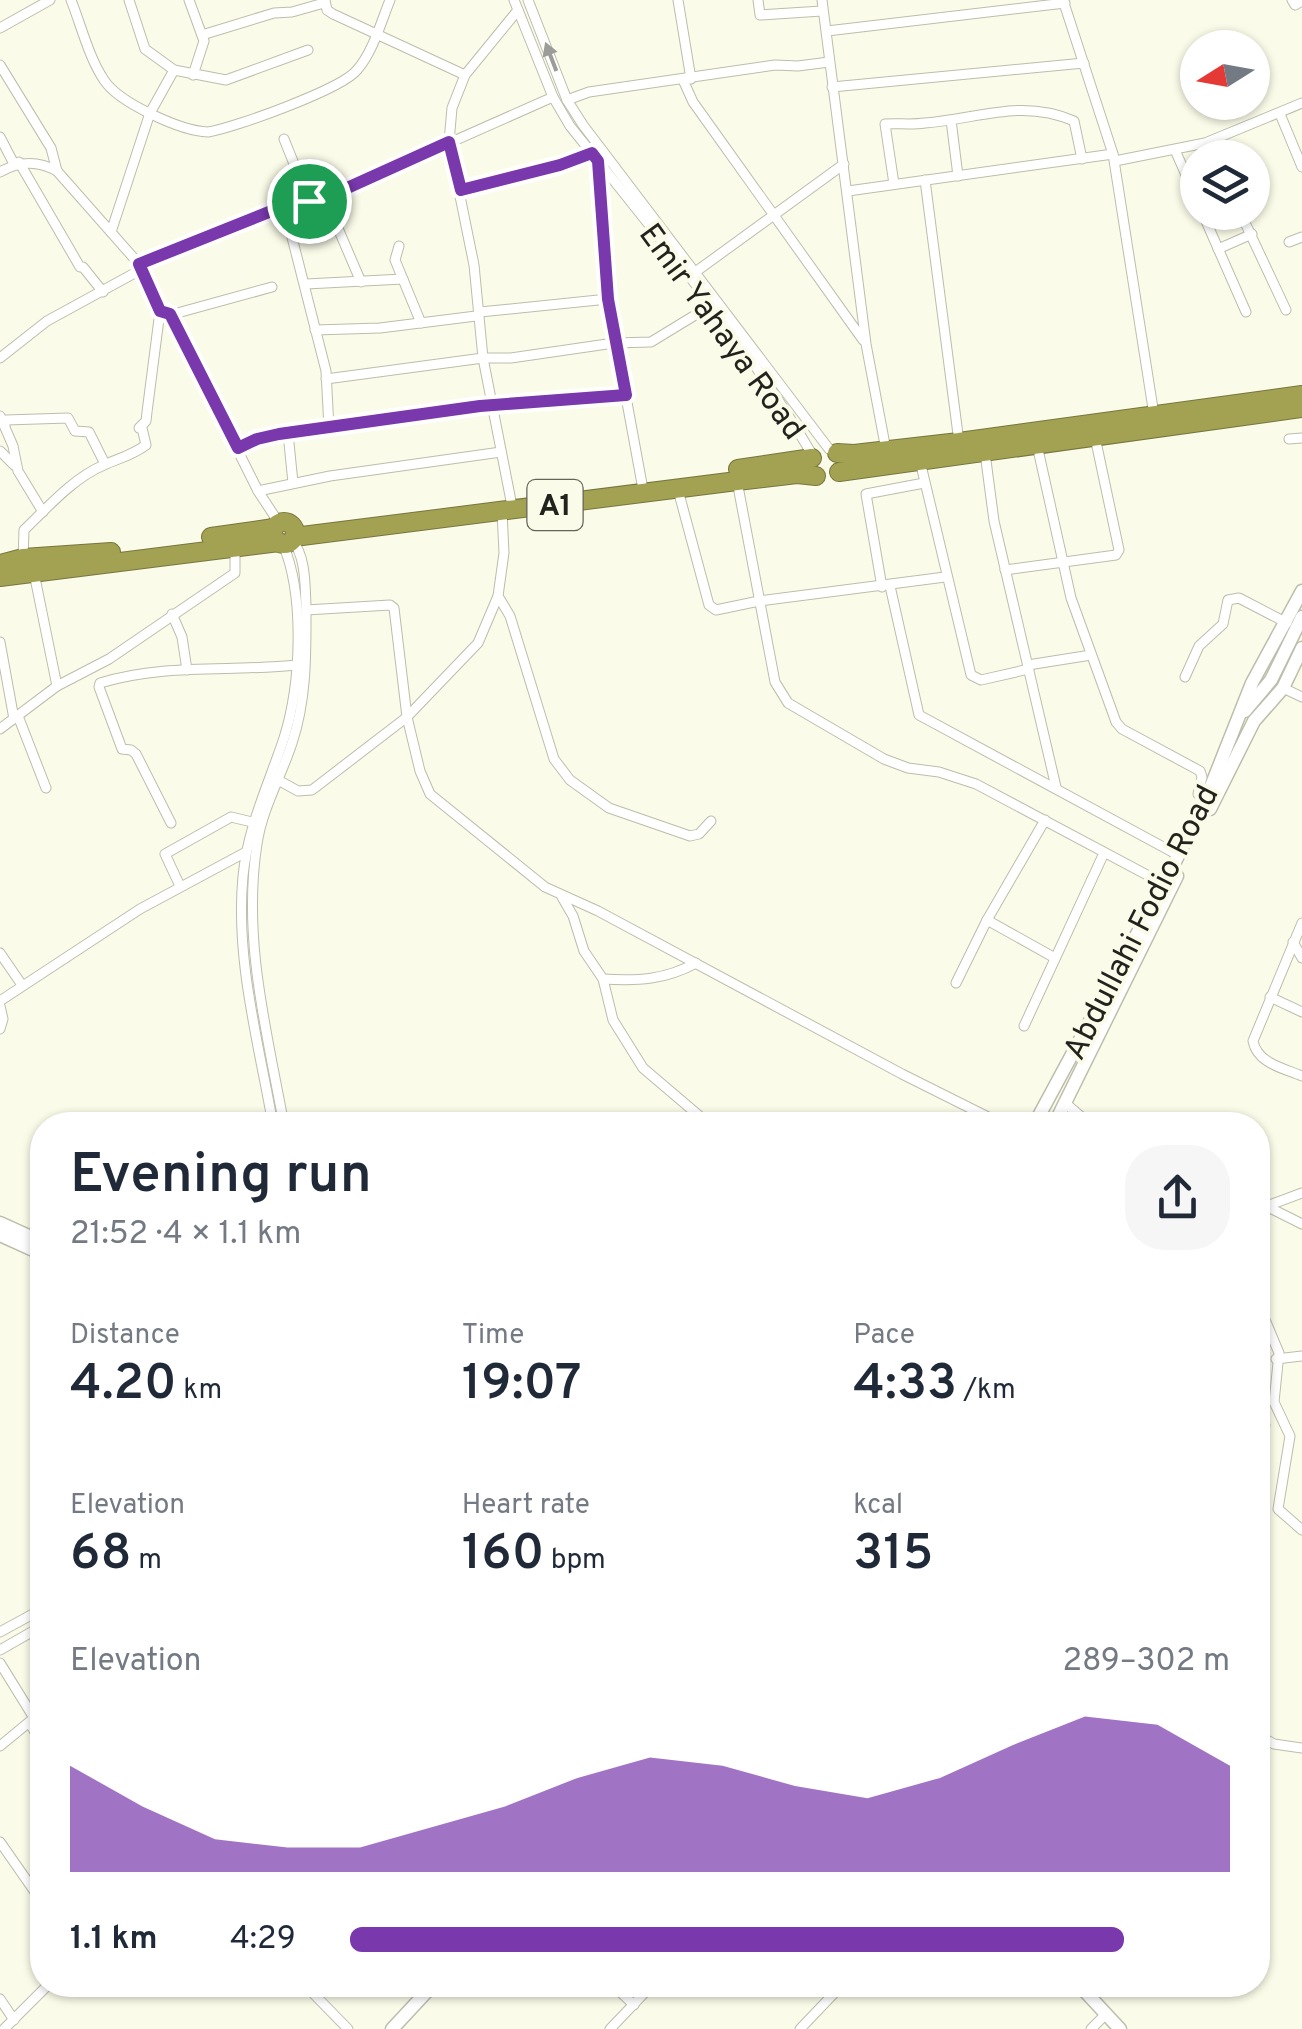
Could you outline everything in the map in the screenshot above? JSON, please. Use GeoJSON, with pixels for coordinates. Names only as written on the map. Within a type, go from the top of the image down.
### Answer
{"type":"FeatureCollection","features":[{"type":"Feature","properties":{"kind":"highway","name":"A1"},"geometry":{"type":"LineString","coordinates":[[507,507],[642,484],[1302,396]]}},
{"type":"Feature","properties":{"kind":"highway","name":"A1"},"geometry":{"type":"LineString","coordinates":[[0,577],[28,565],[121,551],[678,490],[797,474],[824,461],[920,461],[1302,408]]}},
{"type":"Feature","properties":{"kind":"highway","name":"A1"},"geometry":{"type":"LineString","coordinates":[[0,564],[28,565],[235,546],[285,534]]}},
{"type":"Feature","properties":{"kind":"main road"},"geometry":{"type":"LineString","coordinates":[[1247,719],[1252,683],[1302,592]]}},
{"type":"Feature","properties":{"kind":"main road"},"geometry":{"type":"LineString","coordinates":[[1247,719],[1302,617]]}},
{"type":"Feature","properties":{"kind":"main road"},"geometry":{"type":"LineString","coordinates":[[1247,719],[1283,688],[1302,648]]}},
{"type":"Feature","properties":{"kind":"main road","name":"Abdullahi Fodio Road"},"geometry":{"type":"LineString","coordinates":[[1041,1112],[1164,884],[1247,719]]}},
{"type":"Feature","properties":{"kind":"main road","name":"Abdullahi Fodio Road"},"geometry":{"type":"LineString","coordinates":[[1060,1112],[1247,719]]}},
{"type":"Feature","properties":{"kind":"main road"},"geometry":{"type":"LineString","coordinates":[[0,1223],[30,1237]]}},
{"type":"Feature","properties":{"kind":"main road"},"geometry":{"type":"LineString","coordinates":[[0,1235],[30,1249]]}},
{"type":"Feature","properties":{"kind":"main road"},"geometry":{"type":"LineString","coordinates":[[382,2029],[412,1997]]}},
{"type":"Feature","properties":{"kind":"main road"},"geometry":{"type":"LineString","coordinates":[[392,2029],[422,1997]]}},
{"type":"Feature","properties":{"kind":"main road"},"geometry":{"type":"LineString","coordinates":[[1090,1997],[1120,2029]]}},
{"type":"Feature","properties":{"kind":"street"},"geometry":{"type":"LineString","coordinates":[[0,28],[50,0]]}},
{"type":"Feature","properties":{"kind":"street"},"geometry":{"type":"LineString","coordinates":[[71,0],[104,80],[150,113],[196,132],[218,130],[350,78],[359,68],[390,0]]}},
{"type":"Feature","properties":{"kind":"street"},"geometry":{"type":"LineString","coordinates":[[129,0],[146,49],[174,70],[226,80],[308,50]]}},
{"type":"Feature","properties":{"kind":"street"},"geometry":{"type":"LineString","coordinates":[[188,0],[204,41],[194,75]]}},
{"type":"Feature","properties":{"kind":"street"},"geometry":{"type":"LineString","coordinates":[[287,0],[292,12]]}},
{"type":"Feature","properties":{"kind":"street","name":"Emir Yahaya Road"},"geometry":{"type":"LineString","coordinates":[[528,0],[567,100],[694,273],[824,461]]}},
{"type":"Feature","properties":{"kind":"street"},"geometry":{"type":"LineString","coordinates":[[678,0],[687,79],[694,102],[866,344]]}},
{"type":"Feature","properties":{"kind":"street"},"geometry":{"type":"LineString","coordinates":[[758,0],[760,15],[822,5],[866,344],[886,450]]}},
{"type":"Feature","properties":{"kind":"street"},"geometry":{"type":"LineString","coordinates":[[1292,0],[1295,5],[1302,0]]}},
{"type":"Feature","properties":{"kind":"street"},"geometry":{"type":"LineString","coordinates":[[202,35],[325,1],[327,10],[375,36],[464,75]]}},
{"type":"Feature","properties":{"kind":"street"},"geometry":{"type":"LineString","coordinates":[[827,31],[1064,2],[1114,158],[1154,415]]}},
{"type":"Feature","properties":{"kind":"street"},"geometry":{"type":"LineString","coordinates":[[278,780],[298,790],[312,790],[407,717],[478,643],[498,596],[507,507],[502,452],[483,358],[461,190],[449,142],[452,108],[464,75],[516,5]]}},
{"type":"Feature","properties":{"kind":"street","name":"Emir Yahaya Road"},"geometry":{"type":"LineString","coordinates":[[516,5],[553,97],[824,461]]}},
{"type":"Feature","properties":{"kind":"street"},"geometry":{"type":"LineString","coordinates":[[567,100],[589,92],[775,65],[829,62]]}},
{"type":"Feature","properties":{"kind":"street"},"geometry":{"type":"LineString","coordinates":[[832,87],[1084,62]]}},
{"type":"Feature","properties":{"kind":"street"},"geometry":{"type":"LineString","coordinates":[[0,65],[51,148],[57,170],[140,266],[258,492],[300,553],[306,610],[301,711],[257,840],[252,928],[282,1112]]}},
{"type":"Feature","properties":{"kind":"street"},"geometry":{"type":"LineString","coordinates":[[111,232],[150,113],[174,70]]}},
{"type":"Feature","properties":{"kind":"street"},"geometry":{"type":"LineString","coordinates":[[0,358],[47,322],[103,292],[140,266],[284,206],[327,195],[553,97]]}},
{"type":"Feature","properties":{"kind":"street"},"geometry":{"type":"LineString","coordinates":[[1213,140],[1302,103]]}},
{"type":"Feature","properties":{"kind":"street"},"geometry":{"type":"LineString","coordinates":[[894,184],[884,124],[951,120],[1024,109],[1048,110],[1074,120],[1082,158]]}},
{"type":"Feature","properties":{"kind":"street"},"geometry":{"type":"LineString","coordinates":[[1280,114],[1302,167]]}},
{"type":"Feature","properties":{"kind":"street"},"geometry":{"type":"LineString","coordinates":[[951,120],[958,176]]}},
{"type":"Feature","properties":{"kind":"street"},"geometry":{"type":"LineString","coordinates":[[327,195],[486,124]]}},
{"type":"Feature","properties":{"kind":"street"},"geometry":{"type":"LineString","coordinates":[[0,137],[74,258],[103,292]]}},
{"type":"Feature","properties":{"kind":"street"},"geometry":{"type":"LineString","coordinates":[[284,139],[309,201]]}},
{"type":"Feature","properties":{"kind":"street"},"geometry":{"type":"LineString","coordinates":[[848,191],[1082,158],[1180,149]]}},
{"type":"Feature","properties":{"kind":"street"},"geometry":{"type":"LineString","coordinates":[[1175,150],[1180,161]]}},
{"type":"Feature","properties":{"kind":"street"},"geometry":{"type":"LineString","coordinates":[[461,190],[595,157],[614,343],[642,484]]}},
{"type":"Feature","properties":{"kind":"street"},"geometry":{"type":"LineString","coordinates":[[0,172],[17,163],[57,170]]}},
{"type":"Feature","properties":{"kind":"street"},"geometry":{"type":"LineString","coordinates":[[694,273],[844,164]]}},
{"type":"Feature","properties":{"kind":"street"},"geometry":{"type":"LineString","coordinates":[[925,180],[959,442]]}},
{"type":"Feature","properties":{"kind":"street"},"geometry":{"type":"LineString","coordinates":[[327,195],[360,282]]}},
{"type":"Feature","properties":{"kind":"street"},"geometry":{"type":"LineString","coordinates":[[284,206],[326,379],[329,428]]}},
{"type":"Feature","properties":{"kind":"street"},"geometry":{"type":"LineString","coordinates":[[1210,230],[1246,312]]}},
{"type":"Feature","properties":{"kind":"street"},"geometry":{"type":"LineString","coordinates":[[1250,230],[1286,310]]}},
{"type":"Feature","properties":{"kind":"street"},"geometry":{"type":"LineString","coordinates":[[1218,249],[1252,234]]}},
{"type":"Feature","properties":{"kind":"street"},"geometry":{"type":"LineString","coordinates":[[1290,242],[1302,237]]}},
{"type":"Feature","properties":{"kind":"street"},"geometry":{"type":"LineString","coordinates":[[398,246],[395,260],[421,323]]}},
{"type":"Feature","properties":{"kind":"street"},"geometry":{"type":"LineString","coordinates":[[306,284],[402,279]]}},
{"type":"Feature","properties":{"kind":"street"},"geometry":{"type":"LineString","coordinates":[[165,313],[272,287]]}},
{"type":"Feature","properties":{"kind":"street"},"geometry":{"type":"LineString","coordinates":[[316,330],[421,323],[476,316],[480,312],[608,299]]}},
{"type":"Feature","properties":{"kind":"street"},"geometry":{"type":"LineString","coordinates":[[326,379],[614,343],[651,342],[710,306]]}},
{"type":"Feature","properties":{"kind":"street"},"geometry":{"type":"LineString","coordinates":[[58,686],[28,565],[24,530],[105,464],[123,461],[146,445],[142,428],[138,428],[148,412],[165,313]]}},
{"type":"Feature","properties":{"kind":"street"},"geometry":{"type":"LineString","coordinates":[[238,448],[257,439],[288,433],[480,406],[626,395]]}},
{"type":"Feature","properties":{"kind":"street"},"geometry":{"type":"LineString","coordinates":[[43,512],[16,467],[2,421],[68,418],[75,431],[89,432],[105,464]]}},
{"type":"Feature","properties":{"kind":"street"},"geometry":{"type":"LineString","coordinates":[[288,433],[292,483]]}},
{"type":"Feature","properties":{"kind":"street"},"geometry":{"type":"LineString","coordinates":[[1005,570],[1110,558],[1119,550],[1096,437]]}},
{"type":"Feature","properties":{"kind":"street"},"geometry":{"type":"LineString","coordinates":[[1290,439],[1302,438]]}},
{"type":"Feature","properties":{"kind":"street"},"geometry":{"type":"LineString","coordinates":[[1038,445],[1071,598],[1118,727],[1200,771],[1198,794],[1206,799]]}},
{"type":"Feature","properties":{"kind":"street"},"geometry":{"type":"LineString","coordinates":[[0,452],[16,467]]}},
{"type":"Feature","properties":{"kind":"street"},"geometry":{"type":"LineString","coordinates":[[258,492],[292,483],[502,452]]}},
{"type":"Feature","properties":{"kind":"street"},"geometry":{"type":"LineString","coordinates":[[985,452],[988,490],[1056,787]]}},
{"type":"Feature","properties":{"kind":"street"},"geometry":{"type":"LineString","coordinates":[[920,461],[971,675],[981,680],[1092,655]]}},
{"type":"Feature","properties":{"kind":"street"},"geometry":{"type":"LineString","coordinates":[[736,481],[775,682],[788,703],[896,764],[954,776],[1164,884]]}},
{"type":"Feature","properties":{"kind":"street"},"geometry":{"type":"LineString","coordinates":[[924,482],[866,494],[919,715],[1178,854]]}},
{"type":"Feature","properties":{"kind":"street"},"geometry":{"type":"LineString","coordinates":[[678,490],[709,605],[716,610],[759,600],[945,577]]}},
{"type":"Feature","properties":{"kind":"street"},"geometry":{"type":"LineString","coordinates":[[271,1112],[244,951],[242,905],[252,822],[288,723],[296,666],[293,580],[285,534]]}},
{"type":"Feature","properties":{"kind":"street"},"geometry":{"type":"LineString","coordinates":[[0,729],[58,686],[109,660],[236,573],[235,546]]}},
{"type":"Feature","properties":{"kind":"street"},"geometry":{"type":"LineString","coordinates":[[498,596],[510,616],[554,758],[570,780],[609,808],[690,836],[698,834],[711,821]]}},
{"type":"Feature","properties":{"kind":"street"},"geometry":{"type":"LineString","coordinates":[[1186,677],[1199,646],[1222,624],[1228,600],[1239,598],[1286,623]]}},
{"type":"Feature","properties":{"kind":"street"},"geometry":{"type":"LineString","coordinates":[[306,610],[390,605],[394,608],[407,717],[430,794],[538,883],[978,1112]]}},
{"type":"Feature","properties":{"kind":"street"},"geometry":{"type":"LineString","coordinates":[[172,614],[182,638],[187,670]]}},
{"type":"Feature","properties":{"kind":"street"},"geometry":{"type":"LineString","coordinates":[[0,642],[16,718],[46,788]]}},
{"type":"Feature","properties":{"kind":"street"},"geometry":{"type":"LineString","coordinates":[[171,823],[136,754],[122,749],[98,686],[129,674],[169,668],[296,666]]}},
{"type":"Feature","properties":{"kind":"street"},"geometry":{"type":"LineString","coordinates":[[1283,688],[1302,697]]}},
{"type":"Feature","properties":{"kind":"street"},"geometry":{"type":"LineString","coordinates":[[180,886],[165,854],[231,817],[252,822]]}},
{"type":"Feature","properties":{"kind":"street"},"geometry":{"type":"LineString","coordinates":[[956,983],[1045,820]]}},
{"type":"Feature","properties":{"kind":"street"},"geometry":{"type":"LineString","coordinates":[[0,1029],[0,1003],[22,985],[180,886],[246,852]]}},
{"type":"Feature","properties":{"kind":"street"},"geometry":{"type":"LineString","coordinates":[[1024,1026],[1104,853]]}},
{"type":"Feature","properties":{"kind":"street"},"geometry":{"type":"LineString","coordinates":[[562,896],[584,951],[604,978],[614,1020],[643,1068],[695,1112]]}},
{"type":"Feature","properties":{"kind":"street"},"geometry":{"type":"LineString","coordinates":[[987,920],[1055,958]]}},
{"type":"Feature","properties":{"kind":"street"},"geometry":{"type":"LineString","coordinates":[[1302,924],[1254,1037],[1254,1049],[1262,1058],[1302,1076]]}},
{"type":"Feature","properties":{"kind":"street"},"geometry":{"type":"LineString","coordinates":[[1293,942],[1302,958]]}},
{"type":"Feature","properties":{"kind":"street"},"geometry":{"type":"LineString","coordinates":[[0,953],[22,985]]}},
{"type":"Feature","properties":{"kind":"street"},"geometry":{"type":"LineString","coordinates":[[604,978],[640,981],[676,974],[696,962]]}},
{"type":"Feature","properties":{"kind":"street"},"geometry":{"type":"LineString","coordinates":[[1270,997],[1302,1012]]}},
{"type":"Feature","properties":{"kind":"street"},"geometry":{"type":"LineString","coordinates":[[1065,1103],[1076,1112]]}},
{"type":"Feature","properties":{"kind":"street"},"geometry":{"type":"LineString","coordinates":[[1270,1202],[1302,1193]]}},
{"type":"Feature","properties":{"kind":"street"},"geometry":{"type":"LineString","coordinates":[[1270,1208],[1302,1224]]}},
{"type":"Feature","properties":{"kind":"street"},"geometry":{"type":"LineString","coordinates":[[1270,1332],[1279,1353],[1274,1402],[1290,1436],[1278,1509],[1302,1530]]}},
{"type":"Feature","properties":{"kind":"street"},"geometry":{"type":"LineString","coordinates":[[1276,1359],[1302,1356]]}},
{"type":"Feature","properties":{"kind":"street"},"geometry":{"type":"LineString","coordinates":[[0,1632],[30,1616]]}},
{"type":"Feature","properties":{"kind":"street"},"geometry":{"type":"LineString","coordinates":[[0,1650],[30,1633]]}},
{"type":"Feature","properties":{"kind":"street"},"geometry":{"type":"LineString","coordinates":[[0,1664],[30,1712]]}},
{"type":"Feature","properties":{"kind":"street"},"geometry":{"type":"LineString","coordinates":[[0,1746],[30,1724]]}},
{"type":"Feature","properties":{"kind":"street"},"geometry":{"type":"LineString","coordinates":[[1270,1742],[1302,1748]]}},
{"type":"Feature","properties":{"kind":"street"},"geometry":{"type":"LineString","coordinates":[[0,1842],[30,1885]]}},
{"type":"Feature","properties":{"kind":"street"},"geometry":{"type":"LineString","coordinates":[[4,2029],[36,1997]]}},
{"type":"Feature","properties":{"kind":"street"},"geometry":{"type":"LineString","coordinates":[[317,1997],[348,2029]]}},
{"type":"Feature","properties":{"kind":"street"},"geometry":{"type":"LineString","coordinates":[[626,1997],[634,2005]]}},
{"type":"Feature","properties":{"kind":"street"},"geometry":{"type":"LineString","coordinates":[[610,2029],[641,1997]]}},
{"type":"Feature","properties":{"kind":"street"},"geometry":{"type":"LineString","coordinates":[[800,2029],[831,1997]]}},
{"type":"Feature","properties":{"kind":"street"},"geometry":{"type":"LineString","coordinates":[[0,1999],[14,2020]]}},
{"type":"Feature","properties":{"kind":"street"},"geometry":{"type":"LineString","coordinates":[[1091,2029],[1106,2014]]}},
{"type":"Feature","properties":{"kind":"route"},"geometry":{"type":"LineString","coordinates":[[449,142],[461,190],[592,153],[598,161],[608,299],[626,395],[442,411],[279,434],[238,448],[170,314],[160,311],[139,264],[284,206],[309,201],[325,198],[449,142]]}}]}
